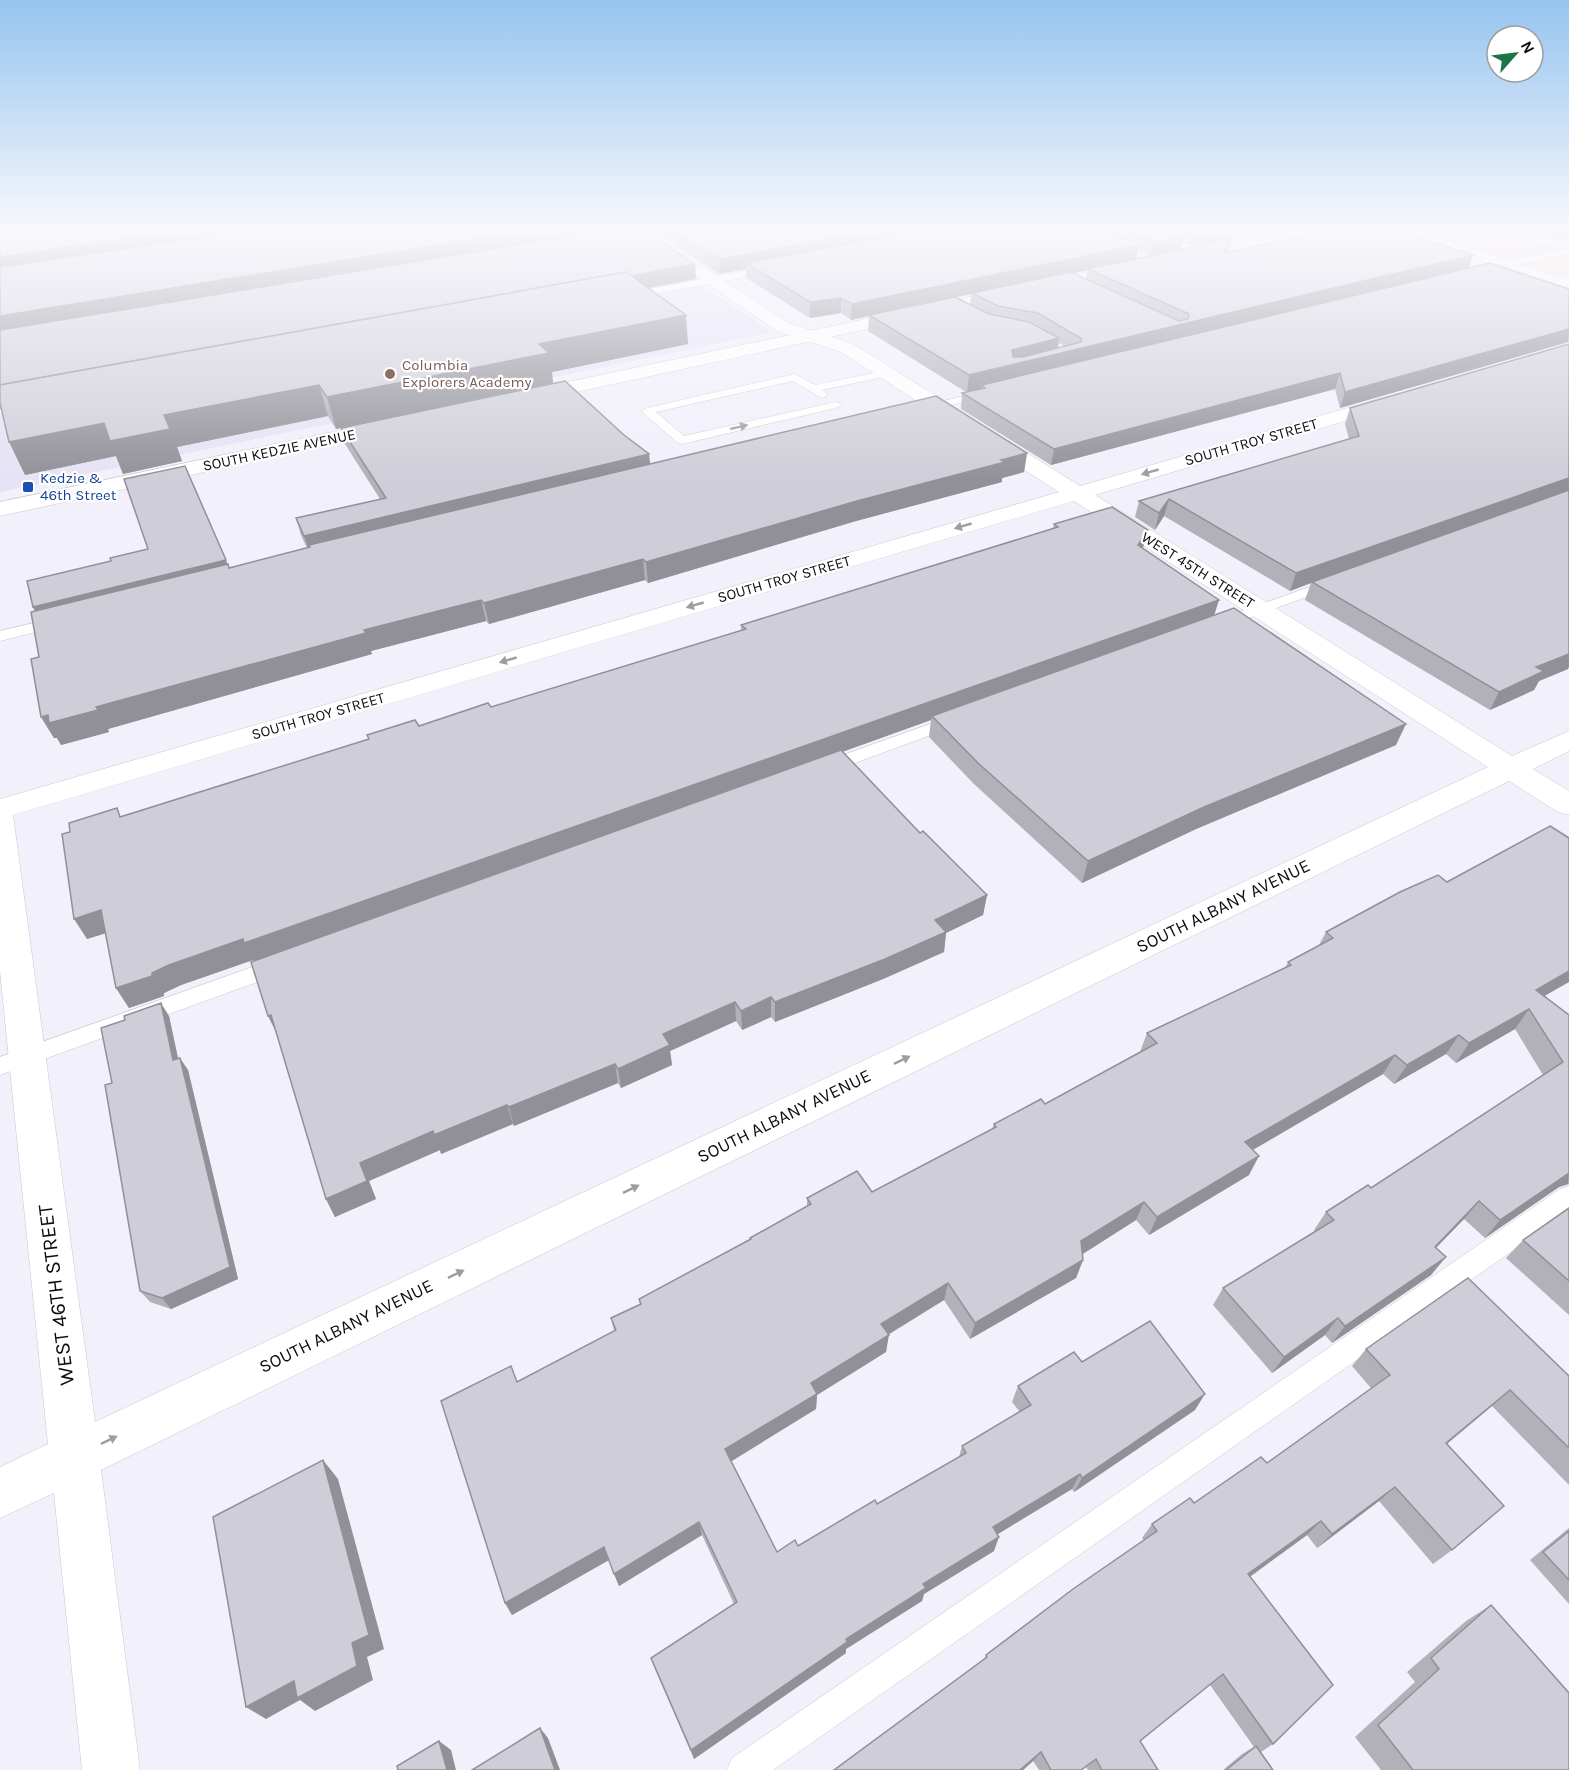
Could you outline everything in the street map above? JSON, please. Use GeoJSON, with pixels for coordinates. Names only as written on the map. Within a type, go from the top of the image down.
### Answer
{"type":"FeatureCollection","features":[{"type":"Feature","properties":{"kind":"street","name":"WEST 45TH STREET"},"geometry":{"type":"LineString","coordinates":[[764,315],[783,327],[847,348],[1569,805]]}},
{"type":"Feature","properties":{"kind":"street"},"geometry":{"type":"LineString","coordinates":[[509,401],[913,315]]}},
{"type":"Feature","properties":{"kind":"street","name":"SOUTH TROY STREET"},"geometry":{"type":"LineString","coordinates":[[0,809],[1410,395]]}},
{"type":"Feature","properties":{"kind":"street","name":"SOUTH KEDZIE AVENUE"},"geometry":{"type":"LineString","coordinates":[[0,509],[405,423]]}},
{"type":"Feature","properties":{"kind":"street","name":"SOUTH ALBANY AVENUE"},"geometry":{"type":"LineString","coordinates":[[0,1493],[1569,740]]}},
{"type":"Feature","properties":{"kind":"street","name":"WEST 46TH STREET"},"geometry":{"type":"LineString","coordinates":[[0,819],[14,1061],[75,1457],[111,1770]]}},
{"type":"Feature","properties":{"kind":"lane"},"geometry":{"type":"LineString","coordinates":[[813,389],[836,405],[682,440],[647,411],[795,377],[813,389],[888,374]]}},
{"type":"Feature","properties":{"kind":"lane"},"geometry":{"type":"LineString","coordinates":[[908,413],[1005,389]]}},
{"type":"Feature","properties":{"kind":"lane"},"geometry":{"type":"LineString","coordinates":[[1203,630],[1352,576]]}},
{"type":"Feature","properties":{"kind":"lane"},"geometry":{"type":"LineString","coordinates":[[0,636],[74,618]]}},
{"type":"Feature","properties":{"kind":"lane"},"geometry":{"type":"LineString","coordinates":[[809,773],[967,716]]}},
{"type":"Feature","properties":{"kind":"lane"},"geometry":{"type":"LineString","coordinates":[[14,1061],[291,961]]}},
{"type":"Feature","properties":{"kind":"lane"},"geometry":{"type":"LineString","coordinates":[[744,1770],[1569,1197]]}},
{"type":"Feature","properties":{"kind":"shaded area","name":"Columbia Explorers Academy"},"geometry":{"type":"Polygon","coordinates":[[[529,315],[745,315],[772,332],[0,492],[0,414],[529,315]]]}},
{"type":"Feature","properties":{"kind":"building"},"geometry":{"type":"Polygon","coordinates":[[[94,315],[390,315],[0,385],[0,330],[94,315]]]}},
{"type":"Feature","properties":{"kind":"building"},"geometry":{"type":"Polygon","coordinates":[[[390,315],[686,315],[539,344],[549,353],[327,397],[319,385],[164,415],[170,429],[110,441],[104,423],[9,442],[0,403],[0,385],[390,315]]]}},
{"type":"Feature","properties":{"kind":"building"},"geometry":{"type":"Polygon","coordinates":[[[869,315],[992,315],[1029,322],[1059,338],[1012,350],[1013,357],[1023,357],[1081,342],[1082,339],[1041,315],[1165,315],[1179,321],[1188,319],[1189,315],[1223,315],[969,375],[869,315]]]}},
{"type":"Feature","properties":{"kind":"building"},"geometry":{"type":"Polygon","coordinates":[[[1275,315],[1569,315],[1569,329],[1345,392],[1340,373],[1054,449],[962,393],[985,388],[982,385],[1275,315]]]}},
{"type":"Feature","properties":{"kind":"building"},"geometry":{"type":"Polygon","coordinates":[[[1569,344],[1569,478],[1296,573],[1169,499],[1159,513],[1139,501],[1359,436],[1350,408],[1569,344]]]}},
{"type":"Feature","properties":{"kind":"building"},"geometry":{"type":"Polygon","coordinates":[[[565,381],[624,435],[649,454],[304,536],[296,518],[386,498],[341,428],[565,381]]]}},
{"type":"Feature","properties":{"kind":"building"},"geometry":{"type":"Polygon","coordinates":[[[936,396],[1027,453],[1001,460],[1005,462],[857,501],[646,562],[643,559],[484,603],[481,600],[364,630],[366,633],[96,707],[98,710],[49,723],[48,715],[41,717],[31,659],[39,657],[31,612],[228,564],[229,568],[310,547],[309,545],[936,396]]]}},
{"type":"Feature","properties":{"kind":"building"},"geometry":{"type":"Polygon","coordinates":[[[185,466],[226,560],[33,607],[27,581],[111,561],[110,558],[148,549],[124,479],[185,466]]]}},
{"type":"Feature","properties":{"kind":"building"},"geometry":{"type":"Polygon","coordinates":[[[1569,490],[1569,654],[1536,667],[1544,671],[1499,692],[1312,582],[1569,490]]]}},
{"type":"Feature","properties":{"kind":"building"},"geometry":{"type":"Polygon","coordinates":[[[1112,507],[1148,530],[1138,545],[1219,600],[244,943],[243,939],[169,965],[152,973],[152,976],[116,988],[101,910],[74,919],[62,834],[70,832],[69,823],[117,808],[120,817],[369,739],[367,735],[415,720],[419,726],[488,703],[491,707],[746,629],[741,625],[1058,527],[1054,524],[1112,507]]]}},
{"type":"Feature","properties":{"kind":"building"},"geometry":{"type":"Polygon","coordinates":[[[1234,608],[1406,724],[1204,807],[1088,861],[978,763],[932,716],[1234,608]]]}},
{"type":"Feature","properties":{"kind":"building"},"geometry":{"type":"Polygon","coordinates":[[[841,750],[920,833],[923,831],[987,895],[935,920],[946,932],[885,959],[775,1002],[771,997],[741,1011],[735,1002],[663,1034],[670,1045],[618,1069],[615,1064],[434,1135],[433,1131],[360,1163],[367,1181],[326,1199],[271,1015],[268,1016],[251,962],[841,750]]]}},
{"type":"Feature","properties":{"kind":"building"},"geometry":{"type":"Polygon","coordinates":[[[1550,826],[1569,838],[1569,971],[1536,990],[1569,1015],[1569,1173],[1500,1220],[1479,1201],[1435,1247],[1446,1257],[1345,1326],[1338,1318],[1284,1357],[1223,1288],[1334,1220],[1326,1212],[1368,1185],[1371,1188],[1563,1062],[1529,1009],[1469,1043],[1459,1035],[1407,1065],[1395,1055],[1245,1142],[1259,1156],[1157,1217],[1144,1202],[1081,1241],[1083,1260],[975,1323],[948,1283],[881,1324],[889,1335],[811,1383],[817,1394],[725,1449],[777,1552],[795,1540],[798,1546],[875,1500],[877,1504],[966,1453],[962,1446],[1031,1405],[1018,1386],[1074,1352],[1082,1362],[1150,1321],[1205,1394],[1082,1478],[1080,1474],[993,1527],[999,1537],[923,1584],[926,1588],[846,1639],[847,1642],[691,1750],[651,1658],[737,1602],[699,1522],[614,1574],[604,1547],[505,1603],[441,1401],[511,1366],[517,1382],[616,1330],[611,1318],[641,1304],[639,1299],[811,1204],[807,1198],[857,1171],[872,1192],[996,1127],[994,1124],[1041,1099],[1045,1104],[1157,1043],[1147,1033],[1291,965],[1288,962],[1333,938],[1326,932],[1400,892],[1438,875],[1447,882],[1550,826]]]}},
{"type":"Feature","properties":{"kind":"building"},"geometry":{"type":"Polygon","coordinates":[[[161,1003],[173,1060],[180,1058],[230,1267],[162,1298],[140,1291],[105,1085],[112,1083],[101,1028],[125,1020],[124,1016],[161,1003]]]}},
{"type":"Feature","properties":{"kind":"building"},"geometry":{"type":"Polygon","coordinates":[[[1569,1208],[1569,1281],[1523,1240],[1569,1208]]]}},
{"type":"Feature","properties":{"kind":"building"},"geometry":{"type":"Polygon","coordinates":[[[1468,1278],[1569,1376],[1569,1448],[1510,1390],[1446,1443],[1504,1506],[1452,1550],[1395,1487],[1332,1534],[1321,1521],[1248,1574],[1333,1685],[1273,1744],[1223,1674],[1140,1741],[1158,1770],[1102,1770],[1096,1759],[1081,1770],[1051,1770],[1041,1752],[1020,1770],[834,1770],[987,1657],[986,1655],[1073,1589],[1157,1531],[1152,1524],[1190,1498],[1194,1503],[1261,1457],[1267,1463],[1390,1375],[1366,1349],[1468,1278]]]}},
{"type":"Feature","properties":{"kind":"building"},"geometry":{"type":"Polygon","coordinates":[[[323,1460],[369,1635],[352,1643],[357,1666],[297,1698],[294,1681],[246,1707],[213,1517],[323,1460]]]}},
{"type":"Feature","properties":{"kind":"building"},"geometry":{"type":"Polygon","coordinates":[[[1569,1531],[1569,1580],[1543,1552],[1569,1531]]]}},
{"type":"Feature","properties":{"kind":"building"},"geometry":{"type":"Polygon","coordinates":[[[1491,1605],[1569,1693],[1569,1770],[1413,1770],[1378,1725],[1439,1669],[1431,1658],[1491,1605]]]}},
{"type":"Feature","properties":{"kind":"building"},"geometry":{"type":"Polygon","coordinates":[[[540,1728],[555,1770],[472,1770],[540,1728]]]}},
{"type":"Feature","properties":{"kind":"building"},"geometry":{"type":"Polygon","coordinates":[[[439,1741],[447,1770],[398,1770],[397,1766],[439,1741]]]}},
{"type":"Feature","properties":{"kind":"building"},"geometry":{"type":"Polygon","coordinates":[[[1256,1746],[1273,1770],[1226,1770],[1256,1746]]]}},
{"type":"Feature","properties":{"kind":"place","name":"Columbia Explorers Academy"},"geometry":{"type":"Point","coordinates":[390,374]}},
{"type":"Feature","properties":{"kind":"place","name":"Kedzie & 46th Street"},"geometry":{"type":"Point","coordinates":[28,487]}}]}
